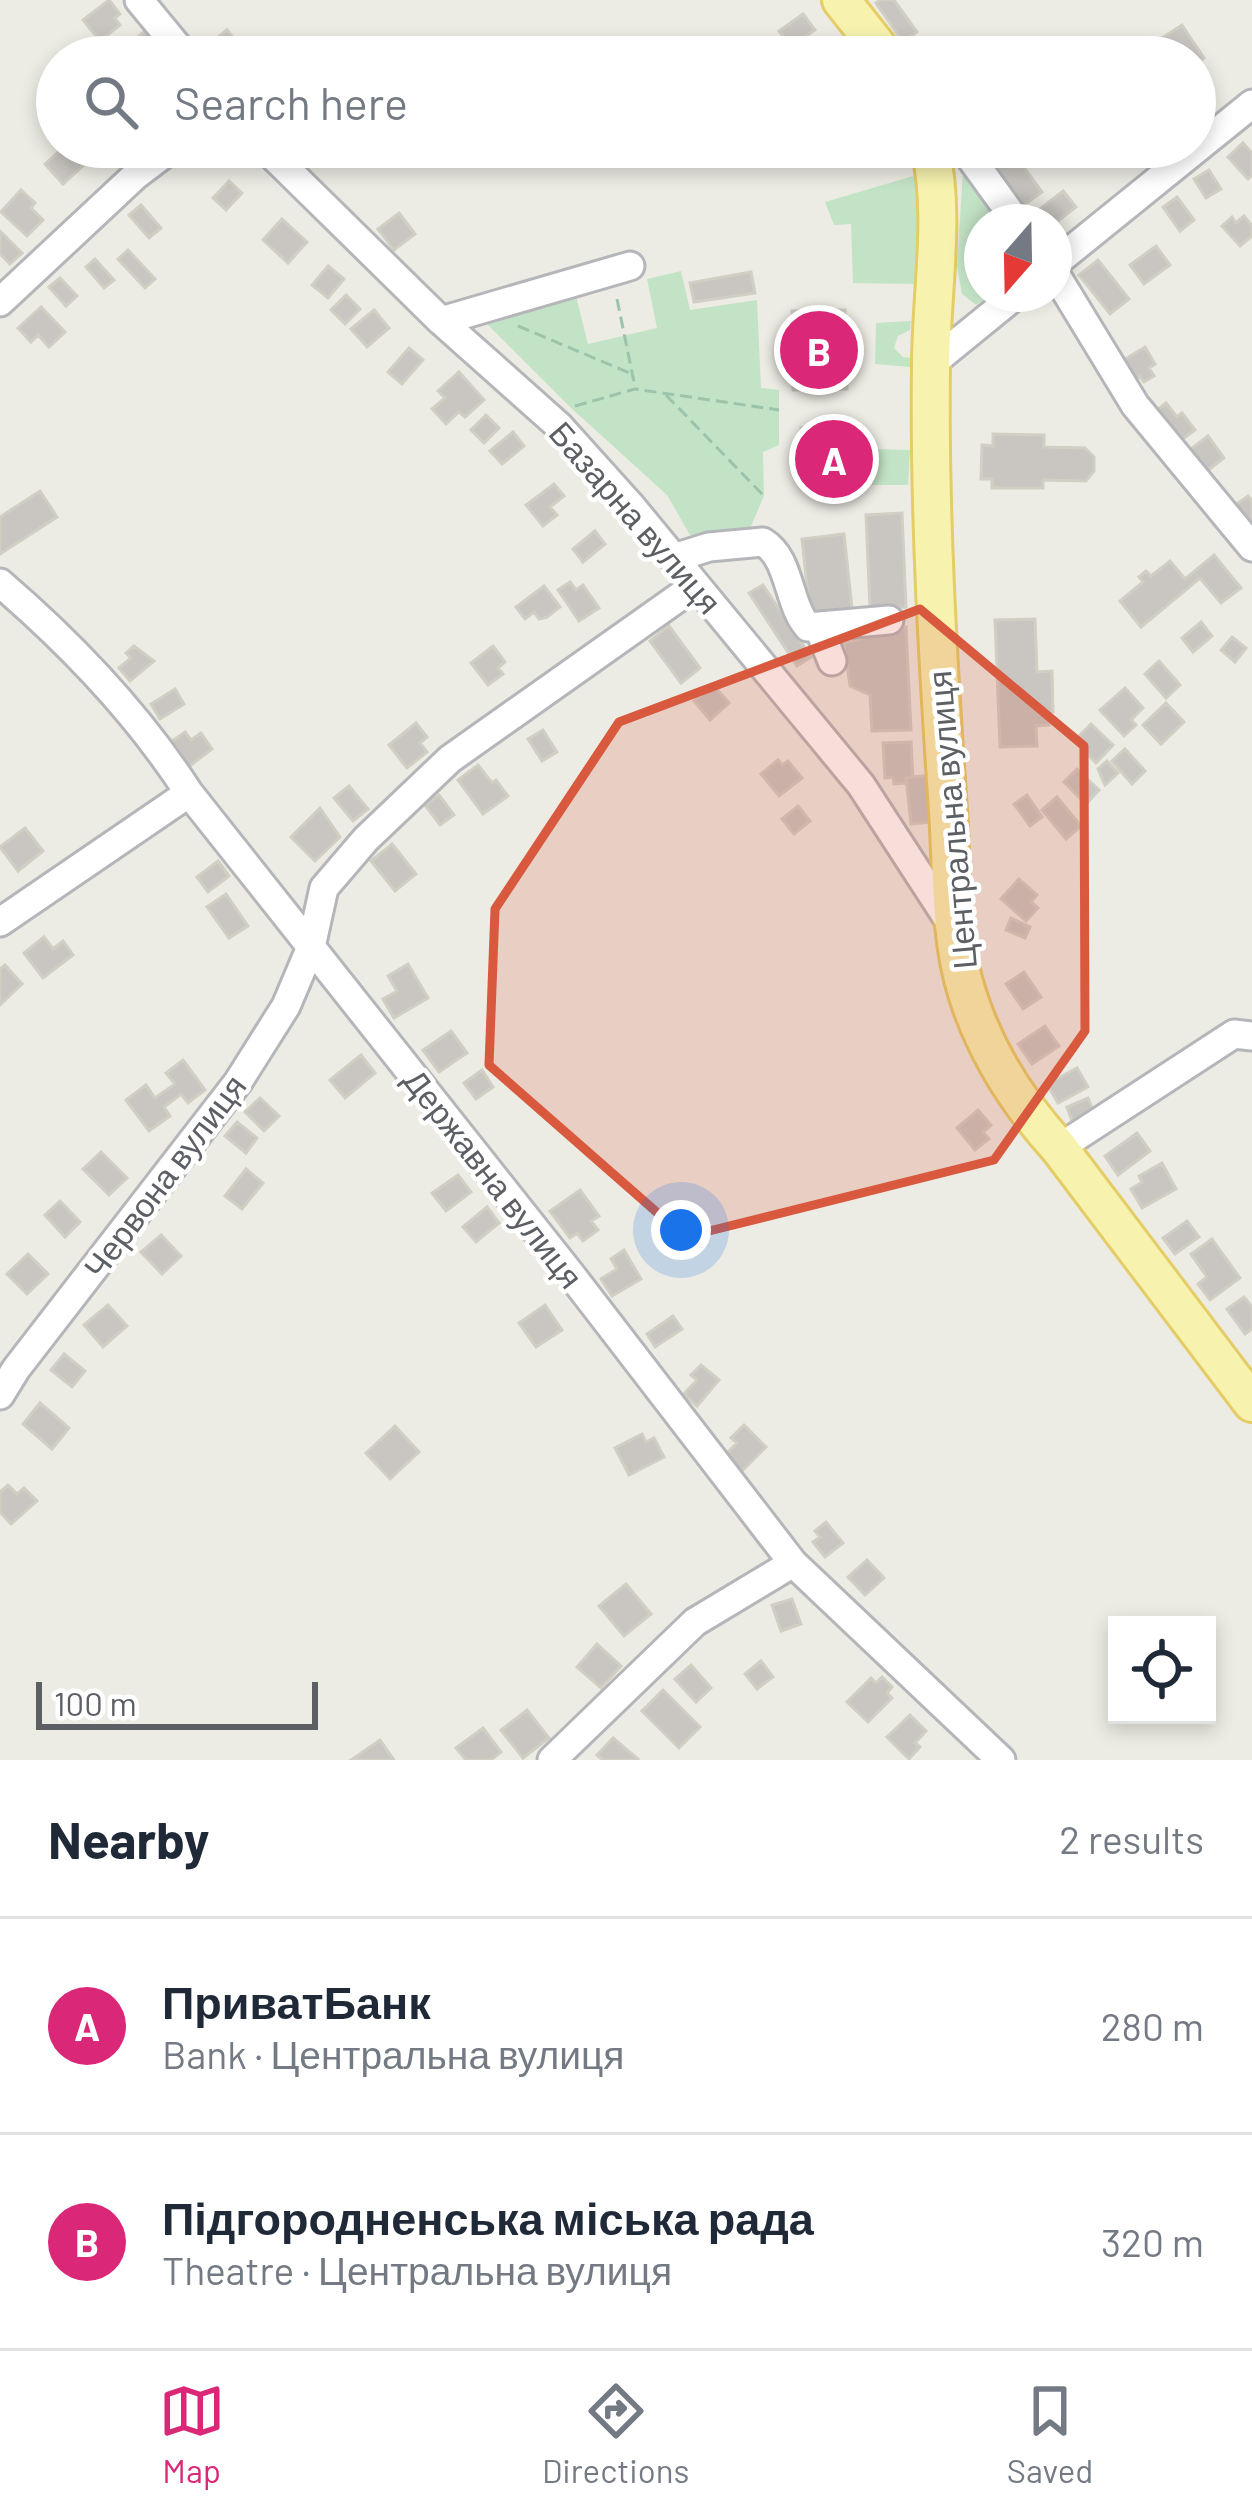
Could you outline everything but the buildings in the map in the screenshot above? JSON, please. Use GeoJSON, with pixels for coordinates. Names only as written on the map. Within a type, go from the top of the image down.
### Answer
{"type":"FeatureCollection","features":[{"type":"Feature","properties":{"kind":"main road"},"geometry":{"type":"LineString","coordinates":[[841,0],[869,36]]}},
{"type":"Feature","properties":{"kind":"main road","name":"Центральна вулиця"},"geometry":{"type":"LineString","coordinates":[[935,168],[933,596],[965,988],[980,1027],[1024,1109],[1059,1148],[1252,1403]]}},
{"type":"Feature","properties":{"kind":"street"},"geometry":{"type":"LineString","coordinates":[[139,0],[169,36]]}},
{"type":"Feature","properties":{"kind":"street"},"geometry":{"type":"LineString","coordinates":[[1216,134],[1252,104]]}},
{"type":"Feature","properties":{"kind":"street"},"geometry":{"type":"LineString","coordinates":[[0,302],[145,168]]}},
{"type":"Feature","properties":{"kind":"street","name":"Базарна вулиця"},"geometry":{"type":"LineString","coordinates":[[285,168],[441,321],[551,419],[674,558],[861,785],[957,932]]}},
{"type":"Feature","properties":{"kind":"street"},"geometry":{"type":"LineString","coordinates":[[978,168],[1004,204]]}},
{"type":"Feature","properties":{"kind":"street"},"geometry":{"type":"LineString","coordinates":[[1072,253],[1175,168]]}},
{"type":"Feature","properties":{"kind":"street"},"geometry":{"type":"LineString","coordinates":[[441,321],[630,266]]}},
{"type":"Feature","properties":{"kind":"street"},"geometry":{"type":"LineString","coordinates":[[1072,298],[1135,405],[1252,548]]}},
{"type":"Feature","properties":{"kind":"street"},"geometry":{"type":"LineString","coordinates":[[931,364],[995,312]]}},
{"type":"Feature","properties":{"kind":"street"},"geometry":{"type":"LineString","coordinates":[[674,558],[709,547],[763,542],[778,556],[801,620],[808,627],[890,620]]}},
{"type":"Feature","properties":{"kind":"street","name":"Державна вулиця"},"geometry":{"type":"LineString","coordinates":[[0,583],[56,632],[161,749],[189,793],[793,1563],[1001,1760]]}},
{"type":"Feature","properties":{"kind":"street","name":"Червона вулиця"},"geometry":{"type":"LineString","coordinates":[[0,1395],[238,1082],[286,1006],[311,947],[324,888],[366,839],[450,759],[696,585]]}},
{"type":"Feature","properties":{"kind":"street"},"geometry":{"type":"LineString","coordinates":[[819,628],[832,661]]}},
{"type":"Feature","properties":{"kind":"street"},"geometry":{"type":"LineString","coordinates":[[0,922],[189,793]]}},
{"type":"Feature","properties":{"kind":"street"},"geometry":{"type":"LineString","coordinates":[[1059,1148],[1234,1034],[1252,1036]]}},
{"type":"Feature","properties":{"kind":"street"},"geometry":{"type":"LineString","coordinates":[[552,1760],[695,1622],[793,1563]]}},
{"type":"Feature","properties":{"kind":"path"},"geometry":{"type":"LineString","coordinates":[[617,298],[635,389]]}},
{"type":"Feature","properties":{"kind":"path"},"geometry":{"type":"LineString","coordinates":[[484,311],[632,374]]}},
{"type":"Feature","properties":{"kind":"path"},"geometry":{"type":"LineString","coordinates":[[551,419],[570,407],[635,389],[779,410]]}},
{"type":"Feature","properties":{"kind":"path"},"geometry":{"type":"LineString","coordinates":[[665,393],[764,496]]}},
{"type":"Feature","properties":{"kind":"highlighted area"},"geometry":{"type":"Polygon","coordinates":[[[920,609],[1084,746],[1085,1031],[994,1160],[685,1237],[489,1065],[495,909],[619,722],[920,609]]]}},
{"type":"Feature","properties":{"kind":"green space"},"geometry":{"type":"Polygon","coordinates":[[[963,170],[996,204],[964,204],[964,296],[957,267],[963,170]]]}},
{"type":"Feature","properties":{"kind":"green space"},"geometry":{"type":"Polygon","coordinates":[[[913,176],[918,189],[916,284],[853,283],[851,224],[834,225],[825,202],[913,176]]]}},
{"type":"Feature","properties":{"kind":"green space"},"geometry":{"type":"Polygon","coordinates":[[[681,271],[690,310],[757,300],[761,388],[779,390],[779,445],[763,452],[764,496],[748,533],[690,535],[667,495],[482,319],[576,296],[588,344],[657,328],[647,279],[681,271]]]}},
{"type":"Feature","properties":{"kind":"green space"},"geometry":{"type":"Polygon","coordinates":[[[911,321],[910,330],[898,336],[894,348],[911,358],[910,367],[875,364],[876,323],[911,321]]]}},
{"type":"Feature","properties":{"kind":"green space"},"geometry":{"type":"Polygon","coordinates":[[[872,449],[910,450],[908,485],[872,485],[872,449]]]}},
{"type":"Feature","properties":{"kind":"place","name":"Підгородненська міська рада"},"geometry":{"type":"Point","coordinates":[819,350]}},
{"type":"Feature","properties":{"kind":"place","name":"ПриватБанк"},"geometry":{"type":"Point","coordinates":[834,459]}}]}
